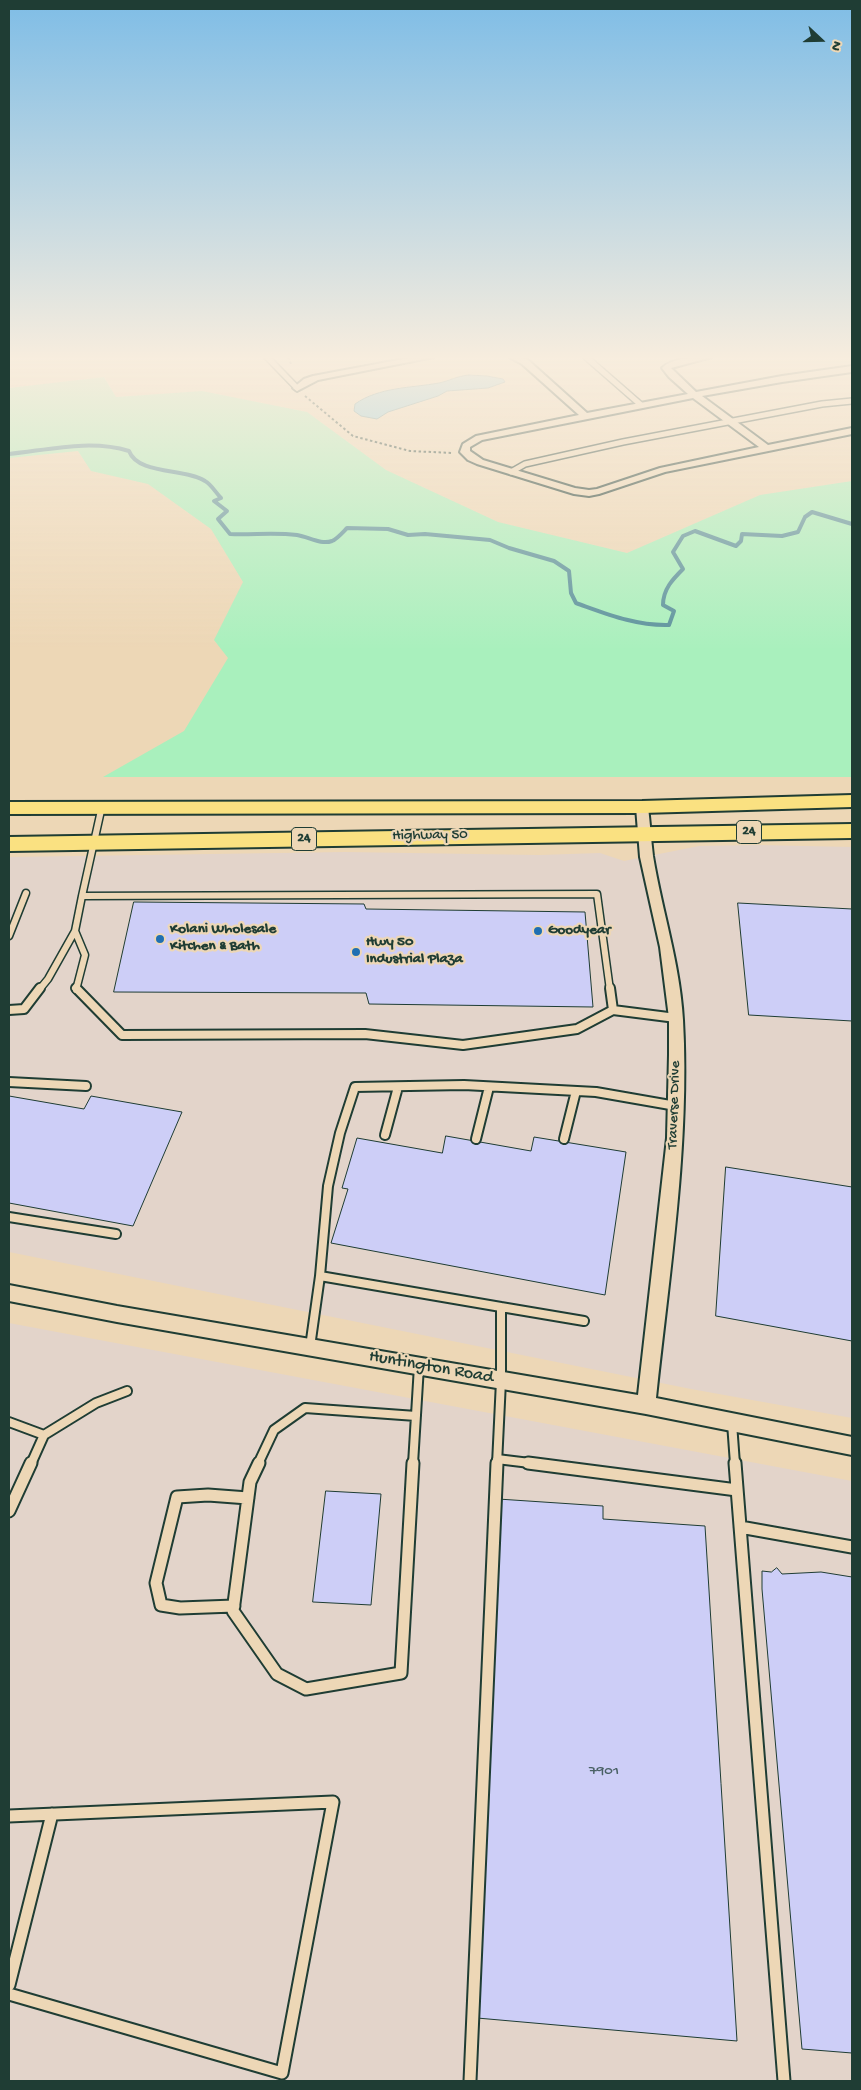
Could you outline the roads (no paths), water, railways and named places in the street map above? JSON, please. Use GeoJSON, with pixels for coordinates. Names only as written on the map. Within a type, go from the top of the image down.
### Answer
{"type":"FeatureCollection","features":[{"type":"Feature","properties":{"kind":"main road","name":"Highway 50"},"geometry":{"type":"LineString","coordinates":[[9,808],[102,806],[642,807],[852,801]]}},
{"type":"Feature","properties":{"kind":"main road","name":"Highway 50"},"geometry":{"type":"LineString","coordinates":[[9,844],[852,831]]}},
{"type":"Feature","properties":{"kind":"street"},"geometry":{"type":"LineString","coordinates":[[468,455],[480,462],[511,472],[574,491],[589,493],[663,470],[735,455]]}},
{"type":"Feature","properties":{"kind":"street","name":"Traverse Drive"},"geometry":{"type":"LineString","coordinates":[[642,807],[647,857],[667,947],[676,1018],[675,1138],[646,1405]]}},
{"type":"Feature","properties":{"kind":"street","name":"Huntington Road"},"geometry":{"type":"LineString","coordinates":[[9,1293],[117,1314],[646,1405],[852,1446]]}},
{"type":"Feature","properties":{"kind":"lane"},"geometry":{"type":"LineString","coordinates":[[511,472],[525,464],[567,455]]}},
{"type":"Feature","properties":{"kind":"lane"},"geometry":{"type":"LineString","coordinates":[[9,1010],[24,1009],[48,979],[75,931],[102,806]]}},
{"type":"Feature","properties":{"kind":"lane"},"geometry":{"type":"LineString","coordinates":[[9,936],[26,893]]}},
{"type":"Feature","properties":{"kind":"lane"},"geometry":{"type":"LineString","coordinates":[[82,896],[597,894],[613,1010]]}},
{"type":"Feature","properties":{"kind":"lane"},"geometry":{"type":"LineString","coordinates":[[75,931],[85,955],[76,990],[122,1035],[365,1034],[463,1045],[577,1029],[613,1010],[676,1018]]}},
{"type":"Feature","properties":{"kind":"lane"},"geometry":{"type":"LineString","coordinates":[[9,1082],[86,1086]]}},
{"type":"Feature","properties":{"kind":"lane"},"geometry":{"type":"LineString","coordinates":[[310,1347],[320,1276],[328,1186],[340,1133],[355,1087],[489,1086],[596,1092],[676,1106]]}},
{"type":"Feature","properties":{"kind":"lane"},"geometry":{"type":"LineString","coordinates":[[476,1139],[489,1086]]}},
{"type":"Feature","properties":{"kind":"lane"},"geometry":{"type":"LineString","coordinates":[[385,1135],[398,1087]]}},
{"type":"Feature","properties":{"kind":"lane"},"geometry":{"type":"LineString","coordinates":[[564,1139],[576,1091]]}},
{"type":"Feature","properties":{"kind":"lane"},"geometry":{"type":"LineString","coordinates":[[9,1217],[116,1234]]}},
{"type":"Feature","properties":{"kind":"lane"},"geometry":{"type":"LineString","coordinates":[[320,1276],[584,1321]]}},
{"type":"Feature","properties":{"kind":"lane"},"geometry":{"type":"LineString","coordinates":[[470,2081],[501,1381],[501,1307]]}},
{"type":"Feature","properties":{"kind":"lane"},"geometry":{"type":"LineString","coordinates":[[416,1416],[305,1408],[274,1430],[250,1482],[233,1611],[277,1674],[306,1689],[401,1673],[419,1366]]}},
{"type":"Feature","properties":{"kind":"lane"},"geometry":{"type":"LineString","coordinates":[[9,1511],[44,1435],[96,1403],[127,1392]]}},
{"type":"Feature","properties":{"kind":"lane"},"geometry":{"type":"LineString","coordinates":[[9,1422],[44,1435]]}},
{"type":"Feature","properties":{"kind":"lane"},"geometry":{"type":"LineString","coordinates":[[732,1422],[784,2081]]}},
{"type":"Feature","properties":{"kind":"lane"},"geometry":{"type":"LineString","coordinates":[[497,1459],[737,1490]]}},
{"type":"Feature","properties":{"kind":"lane"},"geometry":{"type":"LineString","coordinates":[[234,1606],[180,1608],[161,1606],[156,1583],[177,1497],[208,1495],[248,1498]]}},
{"type":"Feature","properties":{"kind":"lane"},"geometry":{"type":"LineString","coordinates":[[740,1527],[852,1547]]}},
{"type":"Feature","properties":{"kind":"lane"},"geometry":{"type":"LineString","coordinates":[[9,1816],[332,1802],[282,2073],[9,1994]]}},
{"type":"Feature","properties":{"kind":"lane"},"geometry":{"type":"LineString","coordinates":[[9,1985],[52,1814]]}},
{"type":"Feature","properties":{"kind":"waterway"},"geometry":{"type":"LineString","coordinates":[[131,455],[134,459],[152,468],[186,474],[207,482],[221,498],[214,501],[227,511],[218,519],[230,534],[288,534],[328,542],[336,539],[347,528],[388,529],[408,535],[425,534],[490,540],[509,548],[554,561],[569,571],[571,593],[576,603],[645,624],[669,625],[674,611],[663,605],[663,599],[669,585],[683,569],[673,552],[683,536],[695,531],[736,546],[741,541],[742,534],[782,536],[798,532],[805,517],[812,512],[852,524]]}},
{"type":"Feature","properties":{"kind":"place","name":"Goodyear"},"geometry":{"type":"Point","coordinates":[538,931]}},
{"type":"Feature","properties":{"kind":"place","name":"Kolani Wholesale Kitchen & Bath"},"geometry":{"type":"Point","coordinates":[160,939]}},
{"type":"Feature","properties":{"kind":"place","name":"Hwy 50 Industrial Plaza"},"geometry":{"type":"Point","coordinates":[356,952]}}]}
